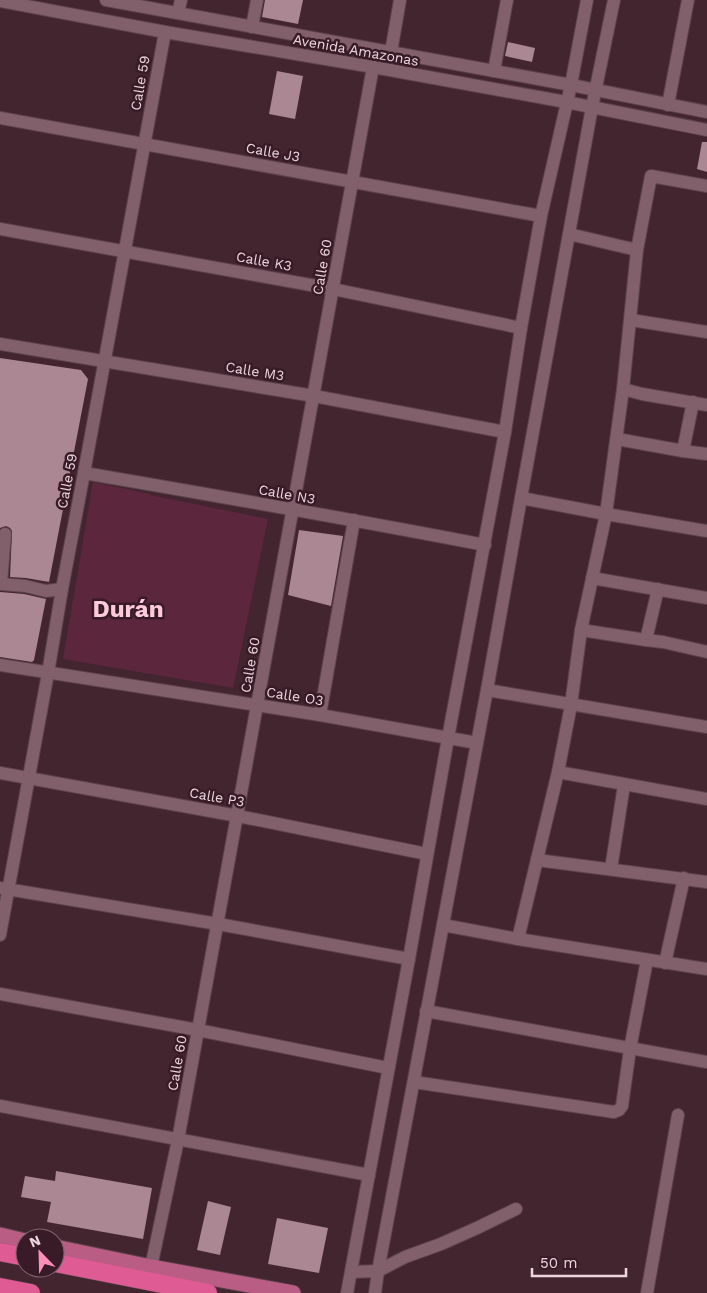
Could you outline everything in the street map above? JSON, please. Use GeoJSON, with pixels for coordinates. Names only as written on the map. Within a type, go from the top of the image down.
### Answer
{"type":"FeatureCollection","features":[{"type":"Feature","properties":{"kind":"highway"},"geometry":{"type":"LineString","coordinates":[[0,1252],[15,1255]]}},
{"type":"Feature","properties":{"kind":"highway"},"geometry":{"type":"LineString","coordinates":[[65,1265],[208,1293]]}},
{"type":"Feature","properties":{"kind":"highway"},"geometry":{"type":"LineString","coordinates":[[0,1287],[32,1293]]}},
{"type":"Feature","properties":{"kind":"main road"},"geometry":{"type":"LineString","coordinates":[[0,1235],[15,1239]]}},
{"type":"Feature","properties":{"kind":"main road"},"geometry":{"type":"LineString","coordinates":[[65,1249],[293,1293]]}},
{"type":"Feature","properties":{"kind":"street","name":"Avenida Amazonas"},"geometry":{"type":"LineString","coordinates":[[0,0],[165,32],[566,102],[707,130]]}},
{"type":"Feature","properties":{"kind":"street","name":"Avenida Amazonas"},"geometry":{"type":"LineString","coordinates":[[107,0],[494,72],[570,84],[707,112]]}},
{"type":"Feature","properties":{"kind":"street"},"geometry":{"type":"LineString","coordinates":[[178,13],[181,0]]}},
{"type":"Feature","properties":{"kind":"street"},"geometry":{"type":"LineString","coordinates":[[252,27],[257,0]]}},
{"type":"Feature","properties":{"kind":"street"},"geometry":{"type":"LineString","coordinates":[[391,52],[400,0]]}},
{"type":"Feature","properties":{"kind":"street"},"geometry":{"type":"LineString","coordinates":[[494,72],[506,0]]}},
{"type":"Feature","properties":{"kind":"street"},"geometry":{"type":"LineString","coordinates":[[348,1293],[505,432],[541,216],[588,0]]}},
{"type":"Feature","properties":{"kind":"street"},"geometry":{"type":"LineString","coordinates":[[375,1293],[487,690],[592,107],[614,0]]}},
{"type":"Feature","properties":{"kind":"street"},"geometry":{"type":"LineString","coordinates":[[668,105],[688,0]]}},
{"type":"Feature","properties":{"kind":"street","name":"Calle 59"},"geometry":{"type":"LineString","coordinates":[[0,935],[4,889],[29,778],[165,32]]}},
{"type":"Feature","properties":{"kind":"street","name":"Calle 60"},"geometry":{"type":"LineString","coordinates":[[151,1267],[178,1140],[238,816],[373,67]]}},
{"type":"Feature","properties":{"kind":"street","name":"Calle J3"},"geometry":{"type":"LineString","coordinates":[[0,118],[541,216]]}},
{"type":"Feature","properties":{"kind":"street"},"geometry":{"type":"LineString","coordinates":[[518,939],[558,772],[571,705],[580,630],[606,514],[623,389],[637,250],[651,176],[707,186]]}},
{"type":"Feature","properties":{"kind":"street","name":"Calle K3"},"geometry":{"type":"LineString","coordinates":[[0,229],[334,289],[521,328]]}},
{"type":"Feature","properties":{"kind":"street"},"geometry":{"type":"LineString","coordinates":[[569,234],[637,250]]}},
{"type":"Feature","properties":{"kind":"street"},"geometry":{"type":"LineString","coordinates":[[630,320],[707,332]]}},
{"type":"Feature","properties":{"kind":"street","name":"Calle M3"},"geometry":{"type":"LineString","coordinates":[[0,344],[314,396],[505,432]]}},
{"type":"Feature","properties":{"kind":"street"},"geometry":{"type":"LineString","coordinates":[[623,389],[642,394],[707,404]]}},
{"type":"Feature","properties":{"kind":"street"},"geometry":{"type":"LineString","coordinates":[[683,451],[693,402]]}},
{"type":"Feature","properties":{"kind":"street"},"geometry":{"type":"LineString","coordinates":[[617,439],[707,454]]}},
{"type":"Feature","properties":{"kind":"street","name":"Calle N3"},"geometry":{"type":"LineString","coordinates":[[84,473],[484,544]]}},
{"type":"Feature","properties":{"kind":"street"},"geometry":{"type":"LineString","coordinates":[[521,498],[707,530]]}},
{"type":"Feature","properties":{"kind":"street"},"geometry":{"type":"LineString","coordinates":[[320,715],[354,520]]}},
{"type":"Feature","properties":{"kind":"street"},"geometry":{"type":"LineString","coordinates":[[5,534],[1,587],[25,586],[46,591],[62,589]]}},
{"type":"Feature","properties":{"kind":"street"},"geometry":{"type":"LineString","coordinates":[[592,578],[707,598]]}},
{"type":"Feature","properties":{"kind":"street"},"geometry":{"type":"LineString","coordinates":[[646,640],[658,589]]}},
{"type":"Feature","properties":{"kind":"street"},"geometry":{"type":"LineString","coordinates":[[580,630],[663,642],[707,652]]}},
{"type":"Feature","properties":{"kind":"street","name":"Calle O3"},"geometry":{"type":"LineString","coordinates":[[0,665],[320,715],[477,743]]}},
{"type":"Feature","properties":{"kind":"street"},"geometry":{"type":"LineString","coordinates":[[487,690],[707,727]]}},
{"type":"Feature","properties":{"kind":"street"},"geometry":{"type":"LineString","coordinates":[[558,772],[707,799]]}},
{"type":"Feature","properties":{"kind":"street","name":"Calle P3"},"geometry":{"type":"LineString","coordinates":[[0,773],[238,816],[428,854]]}},
{"type":"Feature","properties":{"kind":"street"},"geometry":{"type":"LineString","coordinates":[[610,869],[624,785]]}},
{"type":"Feature","properties":{"kind":"street"},"geometry":{"type":"LineString","coordinates":[[536,860],[707,882]]}},
{"type":"Feature","properties":{"kind":"street"},"geometry":{"type":"LineString","coordinates":[[665,963],[684,878]]}},
{"type":"Feature","properties":{"kind":"street"},"geometry":{"type":"LineString","coordinates":[[4,889],[218,924],[409,959]]}},
{"type":"Feature","properties":{"kind":"street"},"geometry":{"type":"LineString","coordinates":[[443,925],[707,969]]}},
{"type":"Feature","properties":{"kind":"street"},"geometry":{"type":"LineString","coordinates":[[414,1082],[614,1112],[619,1110],[622,1106],[630,1049],[647,960]]}},
{"type":"Feature","properties":{"kind":"street"},"geometry":{"type":"LineString","coordinates":[[0,994],[198,1030],[388,1068]]}},
{"type":"Feature","properties":{"kind":"street"},"geometry":{"type":"LineString","coordinates":[[426,1012],[707,1062]]}},
{"type":"Feature","properties":{"kind":"street"},"geometry":{"type":"LineString","coordinates":[[0,1106],[369,1175]]}},
{"type":"Feature","properties":{"kind":"street"},"geometry":{"type":"LineString","coordinates":[[647,1293],[678,1115]]}},
{"type":"Feature","properties":{"kind":"street"},"geometry":{"type":"LineString","coordinates":[[351,1272],[378,1271],[405,1257],[441,1244],[516,1209]]}},
{"type":"Feature","properties":{"kind":"shaded area"},"geometry":{"type":"Polygon","coordinates":[[[93,482],[268,519],[233,688],[63,659],[93,482]]]}},
{"type":"Feature","properties":{"kind":"building"},"geometry":{"type":"Polygon","coordinates":[[[265,0],[303,0],[298,24],[262,17],[265,0]]]}},
{"type":"Feature","properties":{"kind":"building"},"geometry":{"type":"Polygon","coordinates":[[[508,42],[535,48],[532,62],[505,56],[508,42]]]}},
{"type":"Feature","properties":{"kind":"building"},"geometry":{"type":"Polygon","coordinates":[[[277,71],[303,76],[295,119],[269,114],[277,71]]]}},
{"type":"Feature","properties":{"kind":"building"},"geometry":{"type":"Polygon","coordinates":[[[702,142],[707,142],[707,172],[697,169],[702,142]]]}},
{"type":"Feature","properties":{"kind":"building"},"geometry":{"type":"Polygon","coordinates":[[[0,358],[81,370],[88,379],[49,582],[10,577],[12,531],[6,526],[0,528],[0,358]]]}},
{"type":"Feature","properties":{"kind":"building"},"geometry":{"type":"Polygon","coordinates":[[[299,530],[343,536],[331,606],[288,595],[299,530]]]}},
{"type":"Feature","properties":{"kind":"building"},"geometry":{"type":"Polygon","coordinates":[[[0,592],[24,594],[46,599],[34,660],[32,662],[0,657],[0,592]]]}},
{"type":"Feature","properties":{"kind":"building"},"geometry":{"type":"Polygon","coordinates":[[[56,1171],[152,1188],[143,1239],[47,1222],[51,1202],[21,1197],[25,1176],[55,1181],[56,1171]]]}},
{"type":"Feature","properties":{"kind":"building"},"geometry":{"type":"Polygon","coordinates":[[[208,1201],[231,1207],[220,1255],[197,1250],[208,1201]]]}},
{"type":"Feature","properties":{"kind":"building"},"geometry":{"type":"Polygon","coordinates":[[[277,1218],[328,1228],[319,1273],[268,1264],[277,1218]]]}},
{"type":"Feature","properties":{"kind":"district","name":"Durán"},"geometry":{"type":"Point","coordinates":[128,609]}}]}
